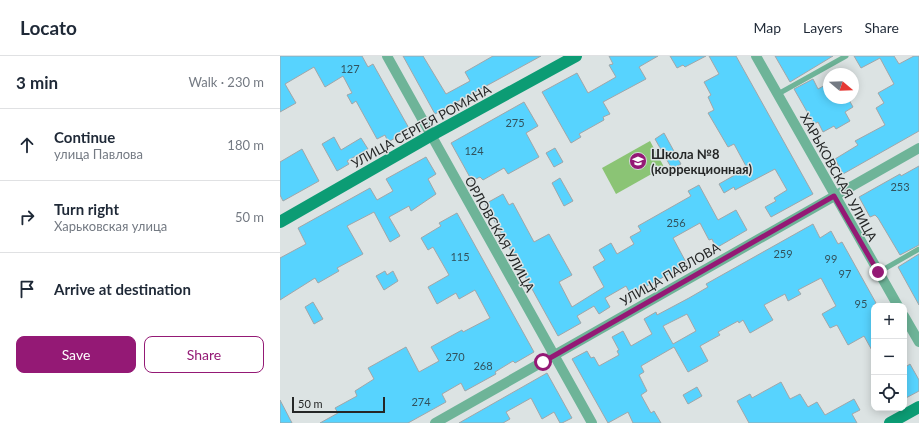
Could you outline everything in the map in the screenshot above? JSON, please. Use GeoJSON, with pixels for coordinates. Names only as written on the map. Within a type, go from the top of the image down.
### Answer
{"type":"FeatureCollection","features":[{"type":"Feature","properties":{"kind":"street","name":"ОРЛОВСКАЯ УЛИЦА"},"geometry":{"type":"LineString","coordinates":[[387,56],[430,136],[592,423]]}},
{"type":"Feature","properties":{"kind":"street","name":"УЛИЦА СЕРГЕЯ РОМАНА"},"geometry":{"type":"LineString","coordinates":[[280,222],[430,136],[576,56]]}},
{"type":"Feature","properties":{"kind":"street","name":"ХАРЬКОВСКАЯ УЛИЦА"},"geometry":{"type":"LineString","coordinates":[[756,56],[834,196],[896,303]]}},
{"type":"Feature","properties":{"kind":"street","name":"УЛИЦА ПАВЛОВА"},"geometry":{"type":"LineString","coordinates":[[435,423],[919,148]]}},
{"type":"Feature","properties":{"kind":"street"},"geometry":{"type":"LineString","coordinates":[[907,321],[919,342]]}},
{"type":"Feature","properties":{"kind":"street"},"geometry":{"type":"LineString","coordinates":[[890,423],[919,407]]}},
{"type":"Feature","properties":{"kind":"lane"},"geometry":{"type":"LineString","coordinates":[[778,94],[846,56]]}},
{"type":"Feature","properties":{"kind":"lane"},"geometry":{"type":"LineString","coordinates":[[878,272],[919,249]]}},
{"type":"Feature","properties":{"kind":"green space"},"geometry":{"type":"Polygon","coordinates":[[[650,141],[664,167],[616,194],[602,168],[650,141]]]}},
{"type":"Feature","properties":{"kind":"building"},"geometry":{"type":"Polygon","coordinates":[[[280,56],[362,56],[368,67],[373,64],[410,130],[388,142],[385,135],[377,139],[356,101],[352,104],[347,95],[352,93],[343,76],[325,87],[314,67],[285,84],[296,103],[280,112],[280,56]]]}},
{"type":"Feature","properties":{"kind":"building"},"geometry":{"type":"Polygon","coordinates":[[[403,56],[423,56],[446,94],[470,81],[465,72],[493,56],[541,56],[435,114],[403,56]]]}},
{"type":"Feature","properties":{"kind":"building"},"geometry":{"type":"Polygon","coordinates":[[[609,56],[658,56],[639,67],[646,79],[603,102],[610,114],[603,117],[604,120],[579,134],[581,137],[571,143],[542,92],[577,73],[588,93],[616,77],[609,65],[613,64],[609,56]]]}},
{"type":"Feature","properties":{"kind":"building"},"geometry":{"type":"Polygon","coordinates":[[[670,56],[706,56],[685,67],[683,65],[677,68],[670,56]]]}},
{"type":"Feature","properties":{"kind":"building"},"geometry":{"type":"Polygon","coordinates":[[[709,56],[736,56],[813,194],[771,217],[765,207],[776,201],[774,198],[787,190],[775,169],[735,190],[734,187],[724,193],[719,184],[747,168],[734,144],[728,147],[708,113],[714,110],[708,97],[711,95],[704,82],[719,74],[709,56]]]}},
{"type":"Feature","properties":{"kind":"building"},"geometry":{"type":"Polygon","coordinates":[[[775,56],[833,56],[790,82],[775,56]]]}},
{"type":"Feature","properties":{"kind":"building"},"geometry":{"type":"Polygon","coordinates":[[[854,56],[894,56],[899,64],[914,56],[919,56],[919,131],[843,174],[835,159],[858,145],[855,141],[885,125],[876,108],[884,103],[878,93],[894,84],[880,58],[861,68],[854,56]]]}},
{"type":"Feature","properties":{"kind":"building"},"geometry":{"type":"Polygon","coordinates":[[[813,79],[818,89],[823,86],[823,104],[851,104],[853,107],[845,112],[850,121],[836,129],[834,126],[823,132],[818,122],[814,124],[794,89],[813,79]]]}},
{"type":"Feature","properties":{"kind":"building"},"geometry":{"type":"Polygon","coordinates":[[[524,102],[538,126],[526,133],[539,157],[508,174],[504,168],[483,180],[480,177],[472,181],[451,143],[524,102]]]}},
{"type":"Feature","properties":{"kind":"building"},"geometry":{"type":"Polygon","coordinates":[[[664,133],[681,164],[672,169],[655,139],[664,133]]]}},
{"type":"Feature","properties":{"kind":"building"},"geometry":{"type":"Polygon","coordinates":[[[334,137],[341,150],[361,138],[368,149],[347,161],[349,164],[337,171],[322,144],[334,137]]]}},
{"type":"Feature","properties":{"kind":"building"},"geometry":{"type":"Polygon","coordinates":[[[555,148],[563,162],[554,167],[546,153],[555,148]]]}},
{"type":"Feature","properties":{"kind":"building"},"geometry":{"type":"Polygon","coordinates":[[[302,149],[319,181],[283,201],[280,195],[280,162],[302,149]]]}},
{"type":"Feature","properties":{"kind":"building"},"geometry":{"type":"Polygon","coordinates":[[[426,157],[436,174],[428,179],[436,194],[411,211],[409,206],[389,217],[400,236],[390,242],[374,212],[347,226],[363,254],[337,268],[339,271],[318,283],[315,278],[280,300],[280,258],[306,244],[298,228],[370,188],[377,200],[393,191],[386,179],[426,157]]]}},
{"type":"Feature","properties":{"kind":"building"},"geometry":{"type":"Polygon","coordinates":[[[919,166],[919,245],[900,255],[878,218],[875,215],[870,217],[859,197],[900,174],[901,176],[919,166]]]}},
{"type":"Feature","properties":{"kind":"building"},"geometry":{"type":"Polygon","coordinates":[[[560,178],[573,201],[564,206],[552,183],[560,178]]]}},
{"type":"Feature","properties":{"kind":"building"},"geometry":{"type":"Polygon","coordinates":[[[699,185],[718,220],[736,210],[747,230],[716,248],[712,239],[709,240],[700,223],[673,238],[687,264],[631,295],[626,286],[605,298],[610,307],[599,314],[594,306],[577,316],[581,323],[558,336],[485,204],[503,194],[509,205],[513,203],[534,242],[549,234],[572,275],[559,282],[572,307],[604,287],[593,267],[605,260],[599,250],[611,243],[617,254],[634,244],[630,237],[641,231],[638,226],[691,196],[688,191],[699,185]]]}},
{"type":"Feature","properties":{"kind":"building"},"geometry":{"type":"Polygon","coordinates":[[[457,213],[534,352],[515,363],[513,361],[495,372],[496,374],[465,391],[461,383],[442,394],[446,402],[408,423],[320,423],[338,413],[335,408],[357,396],[355,391],[374,379],[368,368],[406,347],[419,372],[439,361],[431,347],[462,330],[463,332],[490,318],[475,290],[459,299],[456,293],[437,304],[428,287],[449,275],[433,247],[428,250],[421,238],[441,226],[439,223],[457,213]]]}},
{"type":"Feature","properties":{"kind":"building"},"geometry":{"type":"Polygon","coordinates":[[[813,224],[820,238],[831,231],[838,244],[842,242],[876,303],[871,303],[871,349],[864,336],[848,345],[837,325],[830,328],[822,314],[836,306],[821,278],[798,290],[801,294],[788,301],[785,294],[764,305],[773,320],[750,333],[743,320],[739,323],[738,321],[718,332],[720,335],[700,346],[708,361],[688,372],[674,347],[641,366],[644,372],[639,375],[647,391],[641,395],[651,413],[654,411],[661,423],[633,423],[628,412],[608,423],[572,359],[587,351],[591,358],[594,357],[599,366],[619,355],[617,351],[619,350],[612,337],[623,331],[631,346],[652,334],[644,319],[656,312],[657,315],[708,287],[706,284],[813,224]],[[687,314],[663,326],[673,344],[696,331],[687,314]]]}},
{"type":"Feature","properties":{"kind":"building"},"geometry":{"type":"Polygon","coordinates":[[[919,254],[919,305],[898,267],[919,254]]]}},
{"type":"Feature","properties":{"kind":"building"},"geometry":{"type":"Polygon","coordinates":[[[385,271],[387,275],[393,271],[398,281],[384,290],[376,276],[385,271]]]}},
{"type":"Feature","properties":{"kind":"building"},"geometry":{"type":"Polygon","coordinates":[[[313,302],[323,319],[314,324],[305,307],[313,302]]]}},
{"type":"Feature","properties":{"kind":"building"},"geometry":{"type":"Polygon","coordinates":[[[910,364],[919,380],[919,391],[907,397],[907,375],[907,366],[910,364]]]}},
{"type":"Feature","properties":{"kind":"building"},"geometry":{"type":"Polygon","coordinates":[[[547,373],[572,418],[560,423],[554,412],[542,419],[531,398],[506,412],[510,419],[503,423],[459,423],[547,373]]]}},
{"type":"Feature","properties":{"kind":"building"},"geometry":{"type":"Polygon","coordinates":[[[781,382],[790,399],[800,394],[808,407],[817,402],[825,415],[854,399],[860,410],[852,414],[857,423],[749,423],[737,401],[750,394],[752,398],[781,382]]]}},
{"type":"Feature","properties":{"kind":"building"},"geometry":{"type":"Polygon","coordinates":[[[697,387],[702,396],[688,404],[683,395],[697,387]]]}},
{"type":"Feature","properties":{"kind":"building"},"geometry":{"type":"Polygon","coordinates":[[[280,400],[292,423],[280,423],[280,400]]]}},
{"type":"Feature","properties":{"kind":"place","name":"Школа №8 (коррекционная)"},"geometry":{"type":"Point","coordinates":[638,161]}},
{"type":"Feature","properties":{"kind":"route"},"geometry":{"type":"LineString","coordinates":[[543,362],[834,196],[878,272]]}}]}
